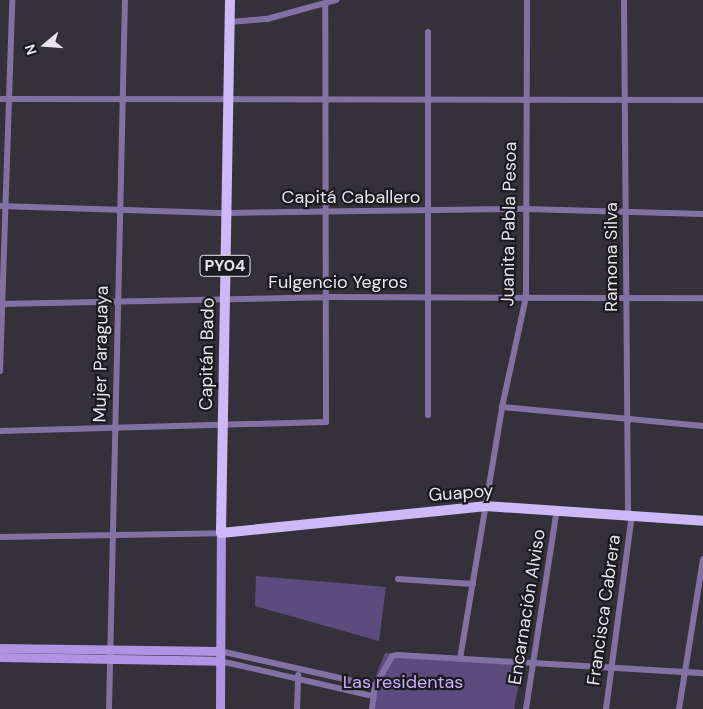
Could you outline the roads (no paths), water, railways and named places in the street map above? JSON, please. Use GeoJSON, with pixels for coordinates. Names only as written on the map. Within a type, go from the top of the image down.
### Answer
{"type":"FeatureCollection","features":[{"type":"Feature","properties":{"kind":"main road","name":"Capitán Bado"},"geometry":{"type":"LineString","coordinates":[[220,709],[222,426],[230,0]]}},
{"type":"Feature","properties":{"kind":"main road","name":"Guapoy"},"geometry":{"type":"LineString","coordinates":[[221,533],[485,506],[557,509],[703,521]]}},
{"type":"Feature","properties":{"kind":"main road"},"geometry":{"type":"LineString","coordinates":[[0,648],[110,648],[220,656]]}},
{"type":"Feature","properties":{"kind":"main road"},"geometry":{"type":"LineString","coordinates":[[0,658],[110,659],[220,656]]}},
{"type":"Feature","properties":{"kind":"street"},"geometry":{"type":"LineString","coordinates":[[0,371],[2,206],[10,99],[12,0]]}},
{"type":"Feature","properties":{"kind":"street","name":"Mujer Paraguaya"},"geometry":{"type":"LineString","coordinates":[[109,709],[125,0]]}},
{"type":"Feature","properties":{"kind":"street"},"geometry":{"type":"LineString","coordinates":[[230,22],[325,4],[336,0]]}},
{"type":"Feature","properties":{"kind":"street","name":"Juanita Pabla Pesoa"},"geometry":{"type":"LineString","coordinates":[[460,659],[502,407],[526,297],[527,0]]}},
{"type":"Feature","properties":{"kind":"street","name":"Ramona Silva"},"geometry":{"type":"LineString","coordinates":[[624,0],[627,420],[630,515]]}},
{"type":"Feature","properties":{"kind":"street"},"geometry":{"type":"LineString","coordinates":[[0,431],[326,422],[325,4]]}},
{"type":"Feature","properties":{"kind":"street"},"geometry":{"type":"LineString","coordinates":[[428,32],[430,101],[428,415]]}},
{"type":"Feature","properties":{"kind":"street"},"geometry":{"type":"LineString","coordinates":[[0,99],[124,102],[703,100]]}},
{"type":"Feature","properties":{"kind":"street","name":"Capitá Caballero"},"geometry":{"type":"LineString","coordinates":[[2,206],[227,213],[430,212],[526,209],[703,214]]}},
{"type":"Feature","properties":{"kind":"street","name":"Fulgencio Yegros"},"geometry":{"type":"LineString","coordinates":[[1,304],[326,297],[703,298]]}},
{"type":"Feature","properties":{"kind":"street"},"geometry":{"type":"LineString","coordinates":[[502,407],[703,426]]}},
{"type":"Feature","properties":{"kind":"street","name":"Encarnación Alviso"},"geometry":{"type":"LineString","coordinates":[[526,709],[557,509]]}},
{"type":"Feature","properties":{"kind":"street","name":"Francisca Cabrera"},"geometry":{"type":"LineString","coordinates":[[606,709],[630,515]]}},
{"type":"Feature","properties":{"kind":"street"},"geometry":{"type":"LineString","coordinates":[[0,537],[221,533]]}},
{"type":"Feature","properties":{"kind":"street"},"geometry":{"type":"LineString","coordinates":[[680,709],[703,559]]}},
{"type":"Feature","properties":{"kind":"street"},"geometry":{"type":"LineString","coordinates":[[398,579],[474,584]]}},
{"type":"Feature","properties":{"kind":"street"},"geometry":{"type":"LineString","coordinates":[[220,656],[299,668],[375,686]]}},
{"type":"Feature","properties":{"kind":"street"},"geometry":{"type":"LineString","coordinates":[[220,656],[373,696]]}},
{"type":"Feature","properties":{"kind":"street"},"geometry":{"type":"LineString","coordinates":[[372,709],[375,686],[392,656],[703,673]]}},
{"type":"Feature","properties":{"kind":"street"},"geometry":{"type":"LineString","coordinates":[[297,709],[299,668]]}},
{"type":"Feature","properties":{"kind":"park label","name":"Las residentas"},"geometry":{"type":"Point","coordinates":[403,682]}}]}
